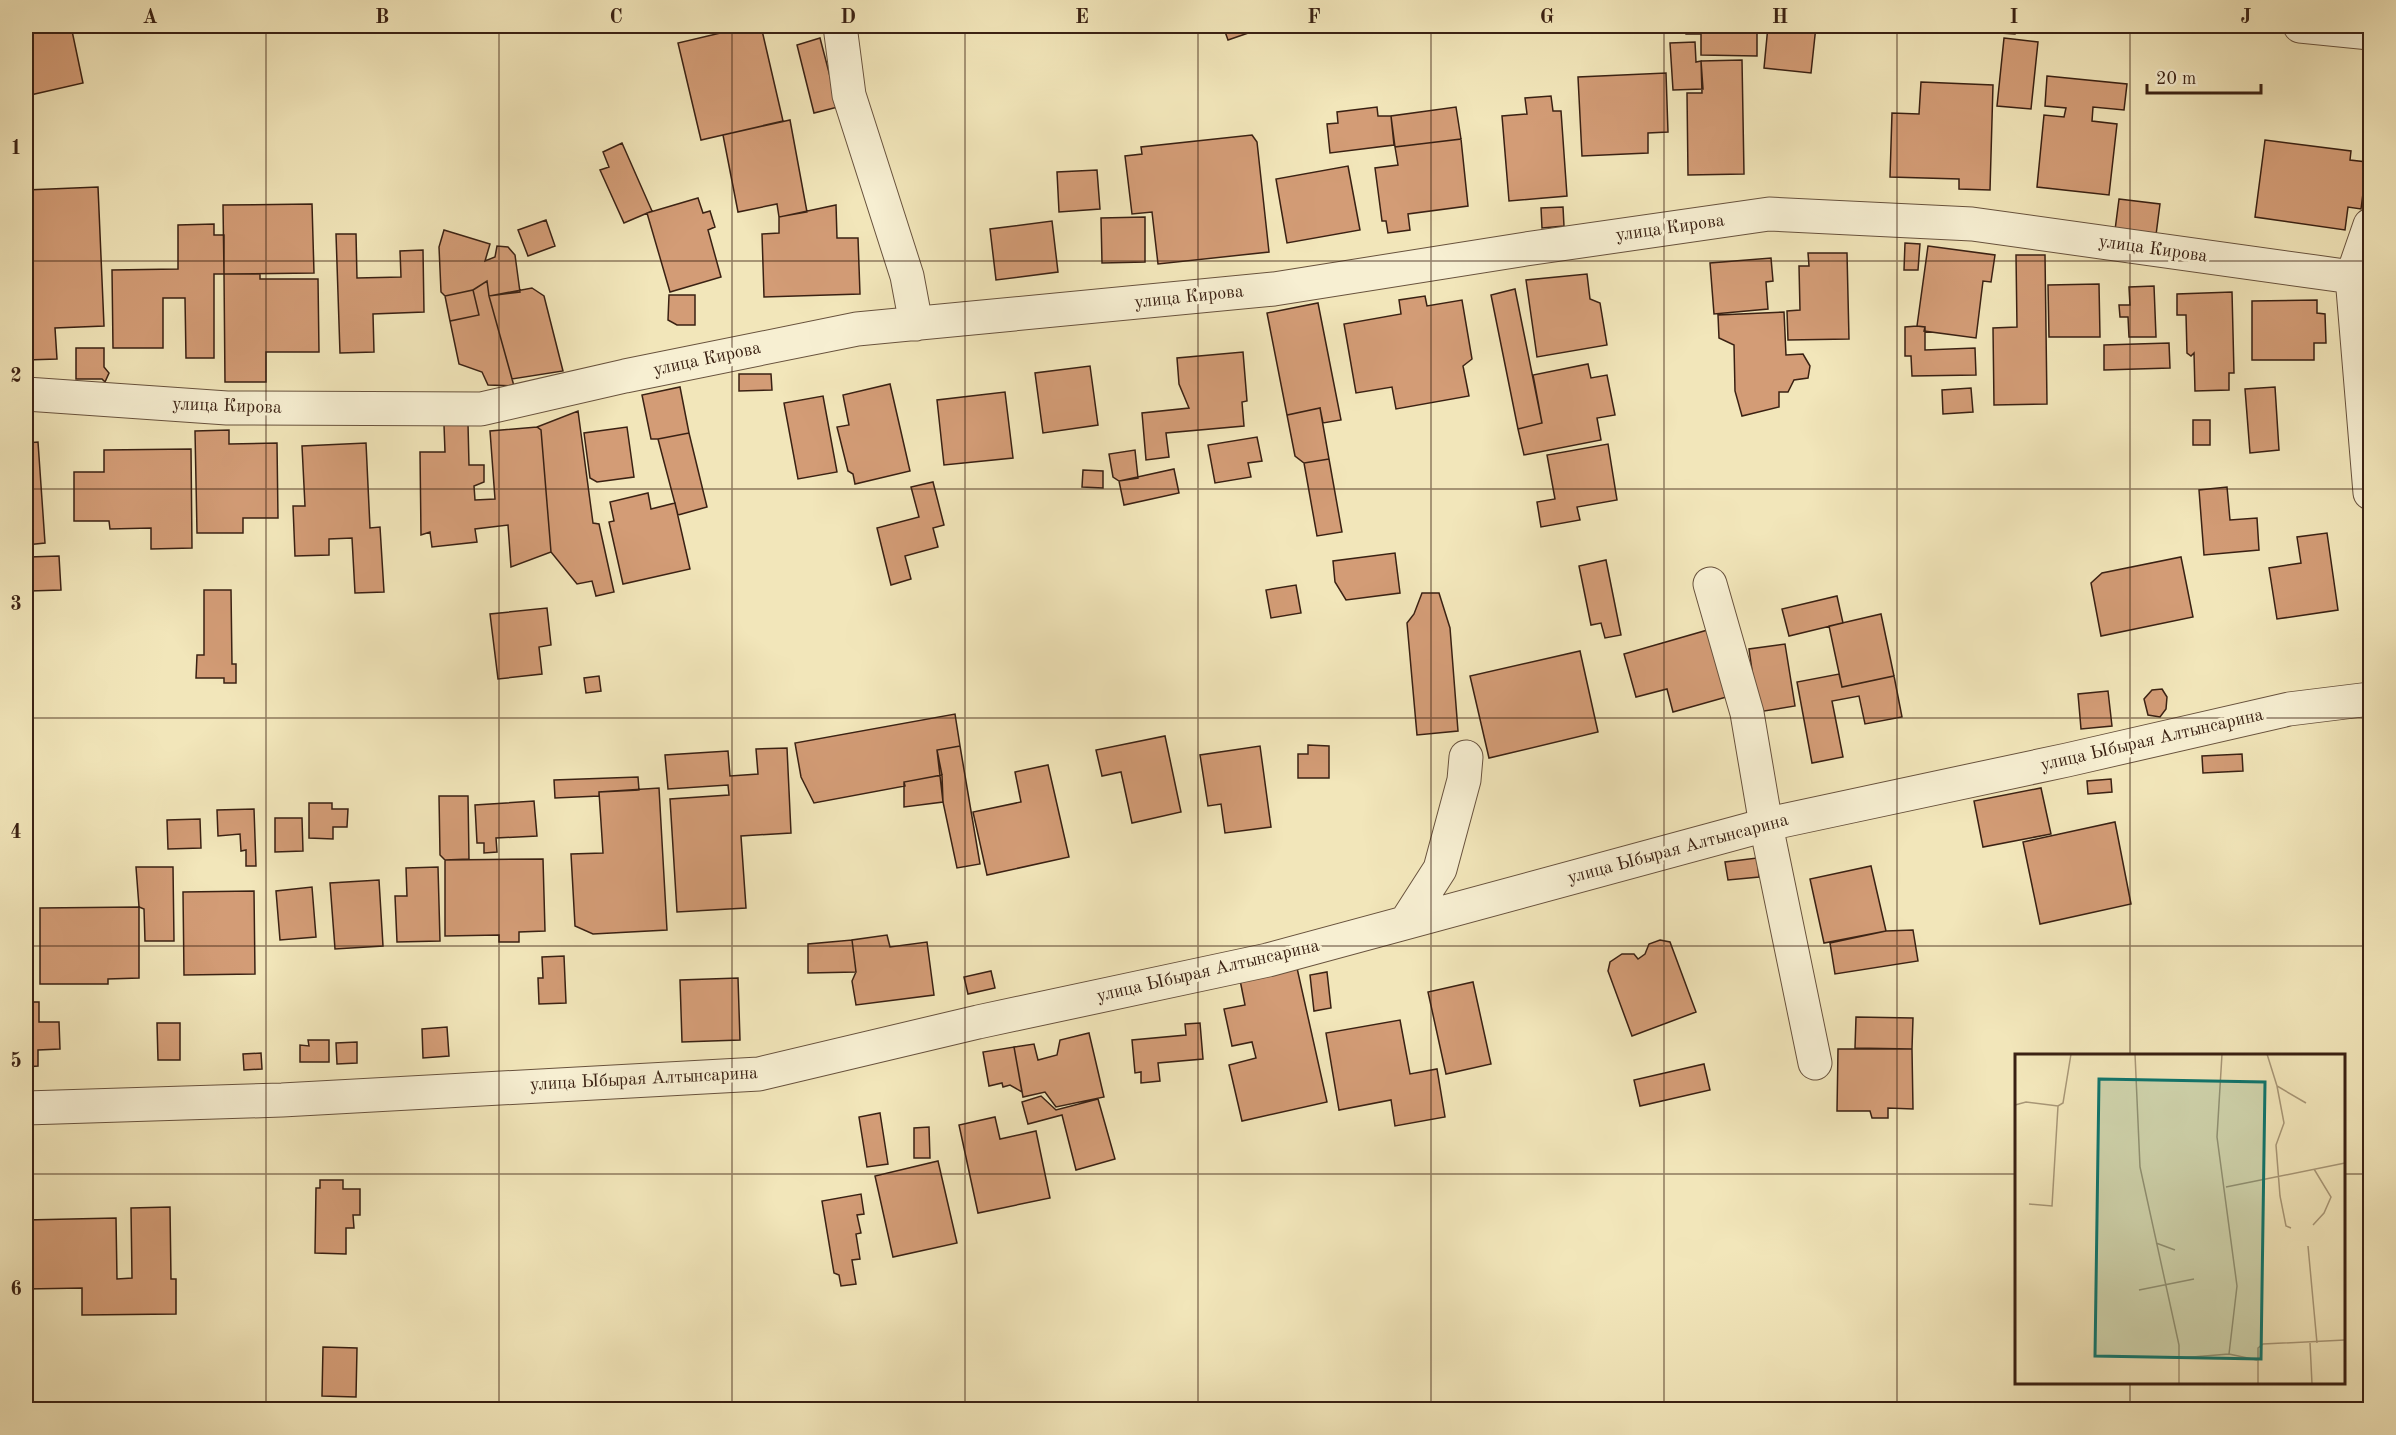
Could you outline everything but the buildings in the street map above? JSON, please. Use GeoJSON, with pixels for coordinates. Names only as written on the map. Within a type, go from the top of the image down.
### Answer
{"type":"FeatureCollection","features":[{"type":"Feature","properties":{"kind":"street"},"geometry":{"type":"LineString","coordinates":[[840,26],[849,94],[907,276],[916,324]]}},
{"type":"Feature","properties":{"kind":"street"},"geometry":{"type":"LineString","coordinates":[[2300,26],[2370,33]]}},
{"type":"Feature","properties":{"kind":"street","name":"улица Кирова"},"geometry":{"type":"LineString","coordinates":[[26,394],[226,408],[481,409],[625,376],[857,329],[1274,289],[1769,214],[1972,224],[2352,277]]}},
{"type":"Feature","properties":{"kind":"street"},"geometry":{"type":"LineString","coordinates":[[2370,225],[2352,277],[2370,494]]}},
{"type":"Feature","properties":{"kind":"street"},"geometry":{"type":"LineString","coordinates":[[1710,584],[1747,713],[1766,825],[1815,1063]]}},
{"type":"Feature","properties":{"kind":"street","name":"улица Ыбырая Алтынсарина"},"geometry":{"type":"LineString","coordinates":[[26,1108],[282,1100],[759,1074],[978,1022],[1268,960],[1766,825],[2289,709],[2370,699]]}},
{"type":"Feature","properties":{"kind":"street"},"geometry":{"type":"LineString","coordinates":[[1406,922],[1440,869],[1464,780],[1466,757]]}}]}
